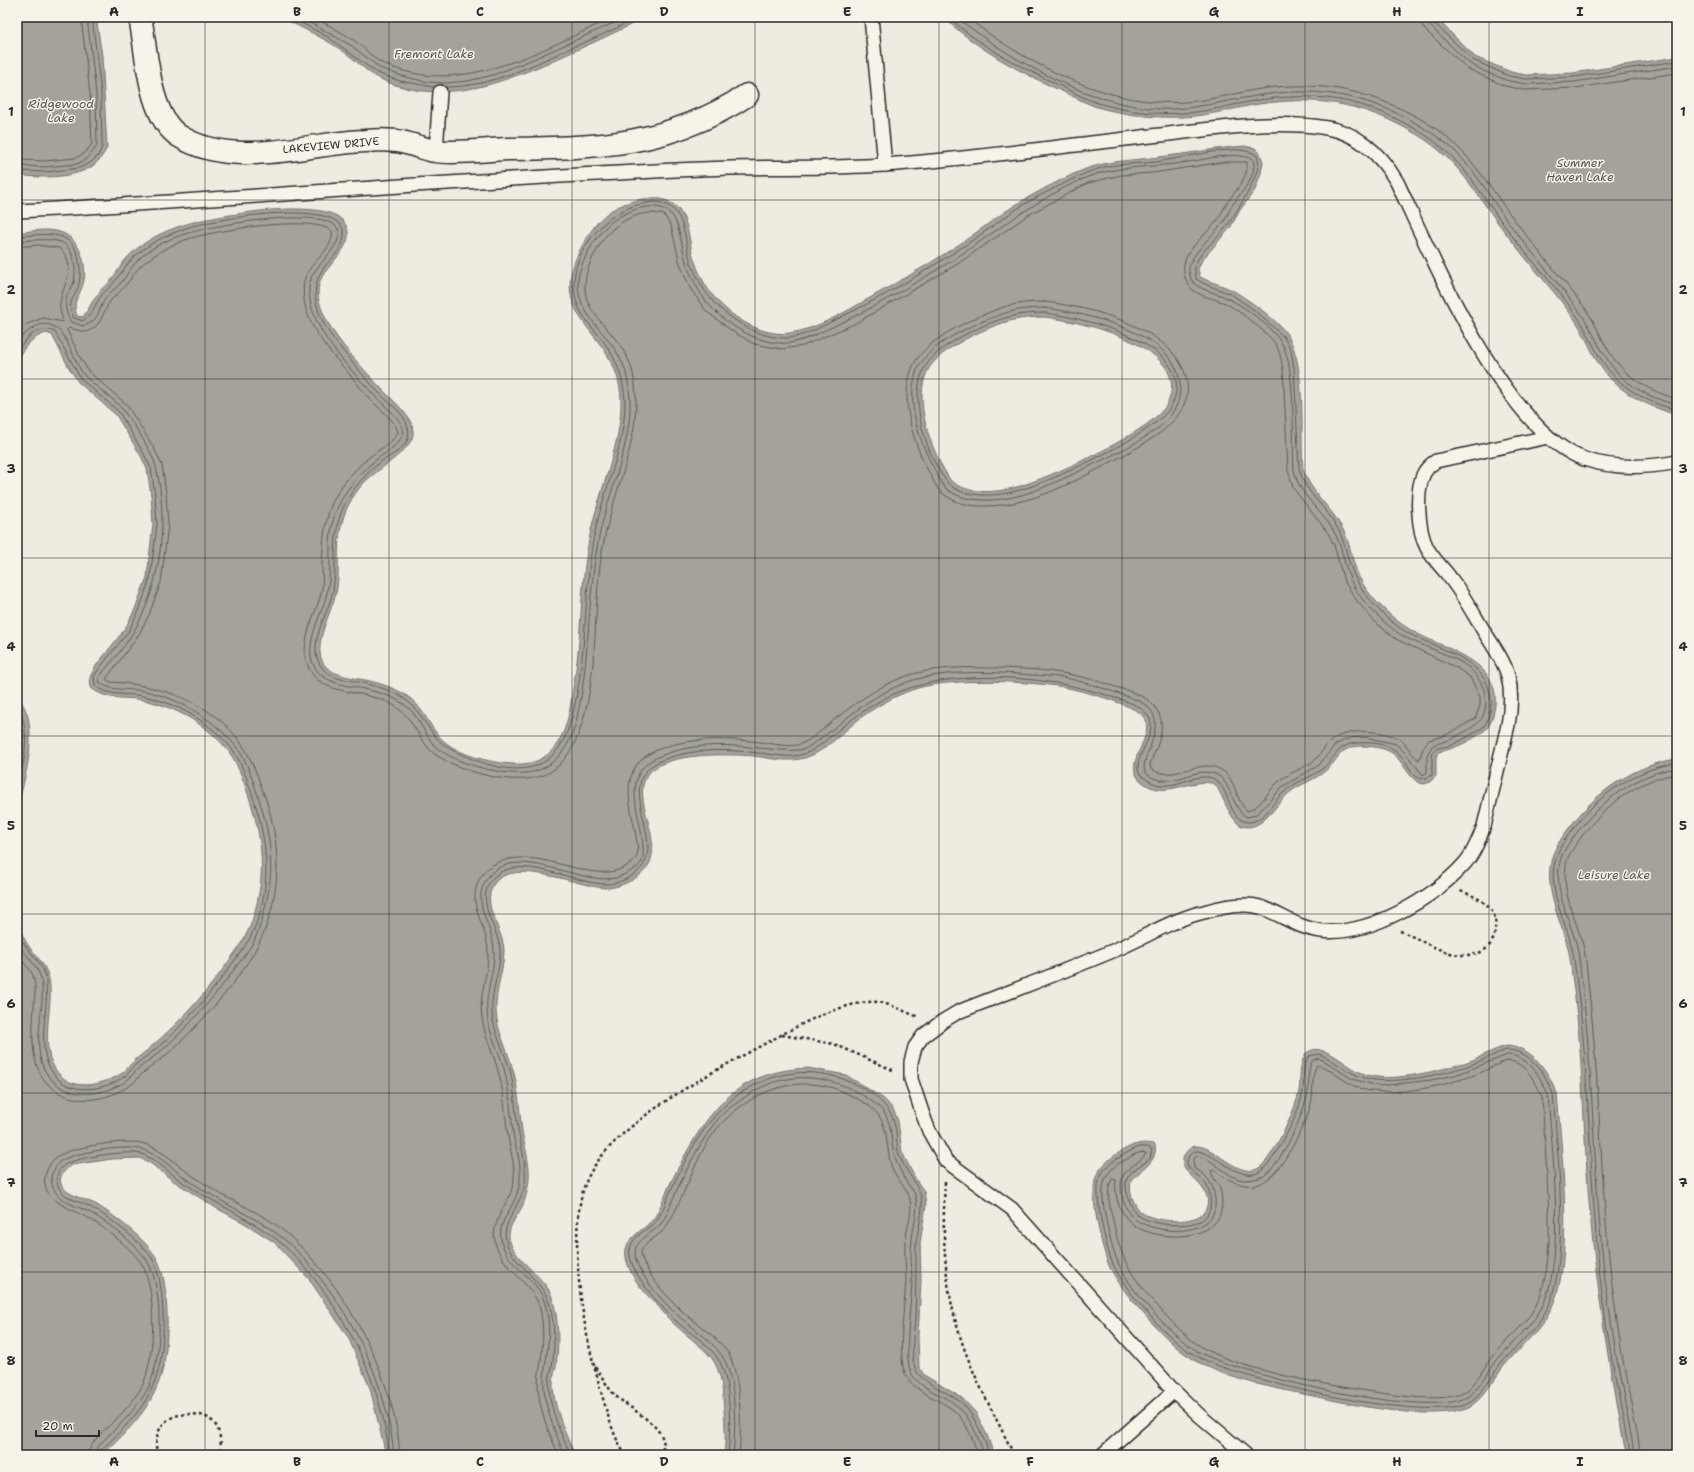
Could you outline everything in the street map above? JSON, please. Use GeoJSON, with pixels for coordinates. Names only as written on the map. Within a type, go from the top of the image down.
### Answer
{"type":"FeatureCollection","features":[{"type":"Feature","properties":{"kind":"street","name":"LAKEVIEW DRIVE"},"geometry":{"type":"LineString","coordinates":[[140,17],[157,108],[165,124],[185,139],[199,145],[222,151],[249,152],[364,140],[397,141],[436,151],[547,149],[594,146],[633,141],[674,131],[700,122],[722,111],[747,95]]}},
{"type":"Feature","properties":{"kind":"lane"},"geometry":{"type":"LineString","coordinates":[[871,17],[885,165]]}},
{"type":"Feature","properties":{"kind":"lane"},"geometry":{"type":"LineString","coordinates":[[436,151],[440,92]]}},
{"type":"Feature","properties":{"kind":"lane"},"geometry":{"type":"LineString","coordinates":[[17,211],[702,169],[885,165],[982,156],[1211,129],[1263,126],[1301,126],[1326,128],[1343,132],[1359,139],[1373,150],[1387,166],[1471,334],[1510,392],[1548,437],[1583,459],[1608,465],[1635,467],[1677,462]]}},
{"type":"Feature","properties":{"kind":"lane"},"geometry":{"type":"LineString","coordinates":[[1246,1455],[1199,1416],[1174,1391],[1012,1209],[946,1161],[929,1131],[911,1079],[911,1062],[915,1047],[923,1036],[958,1012],[1115,950],[1202,912],[1250,905],[1260,907],[1304,927],[1320,931],[1349,930],[1372,924],[1395,914],[1425,896],[1464,863],[1480,838],[1505,739],[1511,708],[1510,692],[1508,677],[1493,645],[1452,580],[1427,548],[1423,538],[1420,518],[1421,484],[1424,473],[1436,460],[1548,437]]}},
{"type":"Feature","properties":{"kind":"lane"},"geometry":{"type":"LineString","coordinates":[[1102,1455],[1174,1391]]}},
{"type":"Feature","properties":{"kind":"path"},"geometry":{"type":"LineString","coordinates":[[1372,924],[1403,933],[1451,953],[1476,954],[1486,950],[1493,943],[1495,932],[1496,920],[1492,911],[1484,902],[1472,895],[1441,884]]}},
{"type":"Feature","properties":{"kind":"path"},"geometry":{"type":"LineString","coordinates":[[627,1455],[619,1445],[594,1365],[583,1306],[577,1249],[578,1214],[586,1180],[603,1154],[621,1136],[652,1111],[702,1078],[781,1035],[834,1011],[853,1004],[882,1002],[920,1018],[943,1021]]}},
{"type":"Feature","properties":{"kind":"path"},"geometry":{"type":"LineString","coordinates":[[781,1035],[834,1044],[850,1049],[911,1079]]}},
{"type":"Feature","properties":{"kind":"path"},"geometry":{"type":"LineString","coordinates":[[946,1161],[945,1253],[954,1313],[965,1349],[1014,1455]]}},
{"type":"Feature","properties":{"kind":"path"},"geometry":{"type":"LineString","coordinates":[[594,1365],[620,1400],[658,1429],[663,1437],[664,1446],[659,1455]]}},
{"type":"Feature","properties":{"kind":"path"},"geometry":{"type":"LineString","coordinates":[[157,1455],[155,1442],[159,1430],[166,1421],[176,1415],[198,1414],[207,1417],[214,1423],[218,1430],[221,1455]]}},
{"type":"Feature","properties":{"kind":"water","name":"Ridgewood Lake"},"geometry":{"type":"Polygon","coordinates":[[[17,17],[96,17],[102,56],[107,148],[96,163],[83,171],[55,177],[17,175],[17,17]]]}},
{"type":"Feature","properties":{"kind":"water","name":"Fremont Lake"},"geometry":{"type":"Polygon","coordinates":[[[281,17],[645,17],[597,41],[522,74],[474,88],[450,91],[425,91],[401,87],[376,77],[339,49],[281,17]]]}},
{"type":"Feature","properties":{"kind":"water","name":"Summer Haven Lake"},"geometry":{"type":"Polygon","coordinates":[[[943,17],[1435,17],[1475,57],[1511,72],[1526,75],[1573,73],[1677,57],[1677,415],[1653,407],[1631,396],[1612,381],[1597,361],[1573,317],[1516,246],[1464,176],[1440,151],[1407,129],[1389,120],[1353,107],[1317,101],[1259,104],[1212,114],[1183,117],[1160,117],[1116,112],[1084,102],[997,58],[969,39],[943,17]]]}},
{"type":"Feature","properties":{"kind":"water"},"geometry":{"type":"Polygon","coordinates":[[[1244,146],[1255,148],[1260,153],[1263,162],[1261,173],[1255,190],[1240,210],[1230,228],[1202,260],[1198,269],[1200,277],[1230,289],[1248,300],[1271,317],[1288,336],[1294,349],[1298,365],[1302,401],[1303,469],[1310,485],[1341,526],[1359,577],[1365,588],[1378,603],[1394,618],[1407,627],[1420,635],[1462,655],[1485,672],[1492,684],[1495,698],[1493,715],[1489,726],[1474,738],[1450,749],[1438,752],[1436,757],[1436,776],[1429,782],[1423,784],[1417,782],[1397,758],[1389,751],[1366,746],[1349,748],[1340,754],[1324,772],[1288,794],[1261,822],[1254,826],[1247,827],[1236,822],[1215,784],[1206,782],[1168,789],[1159,789],[1150,787],[1141,781],[1136,774],[1135,766],[1136,758],[1146,732],[1146,724],[1143,716],[1137,711],[1089,693],[1065,687],[1041,684],[987,681],[950,683],[918,688],[899,695],[881,705],[861,718],[818,752],[800,759],[782,760],[754,756],[714,755],[683,758],[669,761],[658,766],[649,773],[643,785],[643,798],[652,841],[652,855],[647,868],[634,879],[627,883],[605,888],[543,874],[526,872],[510,874],[499,879],[491,890],[490,897],[490,905],[501,935],[504,950],[503,965],[496,1003],[497,1019],[500,1034],[515,1077],[522,1131],[529,1169],[529,1184],[525,1198],[522,1207],[512,1224],[509,1235],[515,1251],[542,1281],[552,1297],[556,1314],[558,1340],[553,1390],[560,1419],[575,1455],[386,1455],[370,1388],[348,1337],[309,1279],[274,1242],[246,1224],[216,1208],[172,1180],[150,1163],[140,1158],[112,1159],[72,1165],[63,1173],[60,1181],[67,1192],[97,1205],[129,1228],[151,1250],[159,1263],[165,1292],[167,1337],[165,1358],[161,1376],[154,1393],[146,1408],[134,1423],[120,1439],[102,1455],[17,1455],[17,909],[23,936],[47,971],[49,978],[50,998],[47,1034],[50,1058],[54,1068],[62,1077],[76,1084],[83,1085],[99,1083],[107,1081],[123,1073],[133,1062],[161,1038],[197,1002],[229,961],[248,932],[252,921],[260,888],[261,857],[257,826],[240,772],[229,752],[212,734],[190,718],[167,707],[143,700],[110,697],[91,688],[90,677],[95,667],[125,629],[135,609],[147,577],[153,524],[147,469],[141,456],[116,415],[78,382],[52,335],[46,333],[36,337],[26,347],[17,360],[17,233],[47,230],[56,231],[71,238],[77,246],[83,260],[85,276],[75,303],[75,307],[77,316],[83,317],[101,289],[112,279],[126,259],[145,243],[166,231],[201,220],[281,209],[319,211],[333,214],[343,221],[348,229],[348,238],[340,254],[322,276],[318,289],[321,307],[331,328],[343,346],[406,414],[412,425],[413,434],[411,440],[400,454],[363,484],[355,494],[346,510],[342,521],[338,550],[337,588],[323,632],[320,650],[321,658],[324,665],[336,673],[343,676],[382,684],[407,696],[420,709],[437,734],[452,747],[472,756],[494,762],[522,764],[537,761],[554,749],[562,735],[566,723],[576,668],[587,550],[595,514],[610,466],[618,433],[621,400],[617,375],[607,355],[574,306],[570,287],[574,264],[590,232],[605,215],[620,206],[647,198],[665,200],[673,204],[679,210],[685,221],[693,256],[705,285],[716,299],[740,320],[750,325],[780,334],[790,333],[820,324],[850,309],[942,256],[1022,201],[1076,173],[1107,163],[1244,146]],[[1036,317],[1018,319],[992,327],[965,339],[941,355],[933,363],[927,372],[923,383],[922,395],[925,421],[928,434],[938,458],[952,482],[970,490],[984,492],[1013,488],[1040,479],[1081,461],[1124,439],[1158,415],[1167,404],[1172,384],[1165,367],[1151,352],[1107,331],[1083,324],[1036,317]]]}},
{"type":"Feature","properties":{"kind":"water"},"geometry":{"type":"Polygon","coordinates":[[[17,694],[28,717],[30,741],[27,765],[17,812],[17,694]]]}},
{"type":"Feature","properties":{"kind":"water","name":"Leisure Lake"},"geometry":{"type":"Polygon","coordinates":[[[1677,759],[1677,1455],[1625,1455],[1595,1266],[1589,1202],[1576,1003],[1568,948],[1553,902],[1550,866],[1558,843],[1579,815],[1603,792],[1630,774],[1645,767],[1677,759]]]}},
{"type":"Feature","properties":{"kind":"water"},"geometry":{"type":"Polygon","coordinates":[[[1507,1046],[1516,1047],[1532,1055],[1544,1068],[1557,1093],[1563,1172],[1563,1264],[1558,1289],[1551,1309],[1541,1325],[1504,1366],[1482,1396],[1470,1406],[1464,1409],[1449,1412],[1431,1413],[1393,1411],[1355,1405],[1271,1387],[1220,1373],[1205,1366],[1179,1350],[1152,1323],[1135,1303],[1119,1283],[1110,1268],[1103,1249],[1097,1223],[1094,1186],[1096,1177],[1102,1167],[1117,1154],[1135,1145],[1145,1143],[1155,1145],[1152,1161],[1131,1180],[1130,1188],[1135,1203],[1139,1210],[1153,1218],[1174,1221],[1194,1218],[1202,1214],[1206,1209],[1208,1200],[1205,1192],[1187,1172],[1184,1165],[1183,1158],[1188,1150],[1195,1146],[1203,1147],[1240,1169],[1250,1171],[1259,1168],[1277,1144],[1294,1109],[1299,1091],[1303,1058],[1306,1053],[1318,1049],[1334,1055],[1360,1072],[1387,1078],[1424,1073],[1449,1067],[1470,1061],[1507,1046]]]}},
{"type":"Feature","properties":{"kind":"water"},"geometry":{"type":"Polygon","coordinates":[[[808,1068],[846,1075],[884,1099],[893,1109],[898,1121],[902,1152],[916,1180],[924,1191],[926,1205],[920,1243],[921,1280],[918,1337],[919,1367],[924,1375],[962,1398],[976,1413],[987,1435],[994,1455],[724,1455],[725,1432],[723,1392],[717,1367],[706,1351],[674,1324],[643,1290],[635,1280],[629,1268],[626,1254],[627,1246],[630,1241],[652,1221],[656,1215],[671,1182],[695,1138],[722,1102],[739,1089],[758,1078],[781,1071],[808,1068]]]}}]}
